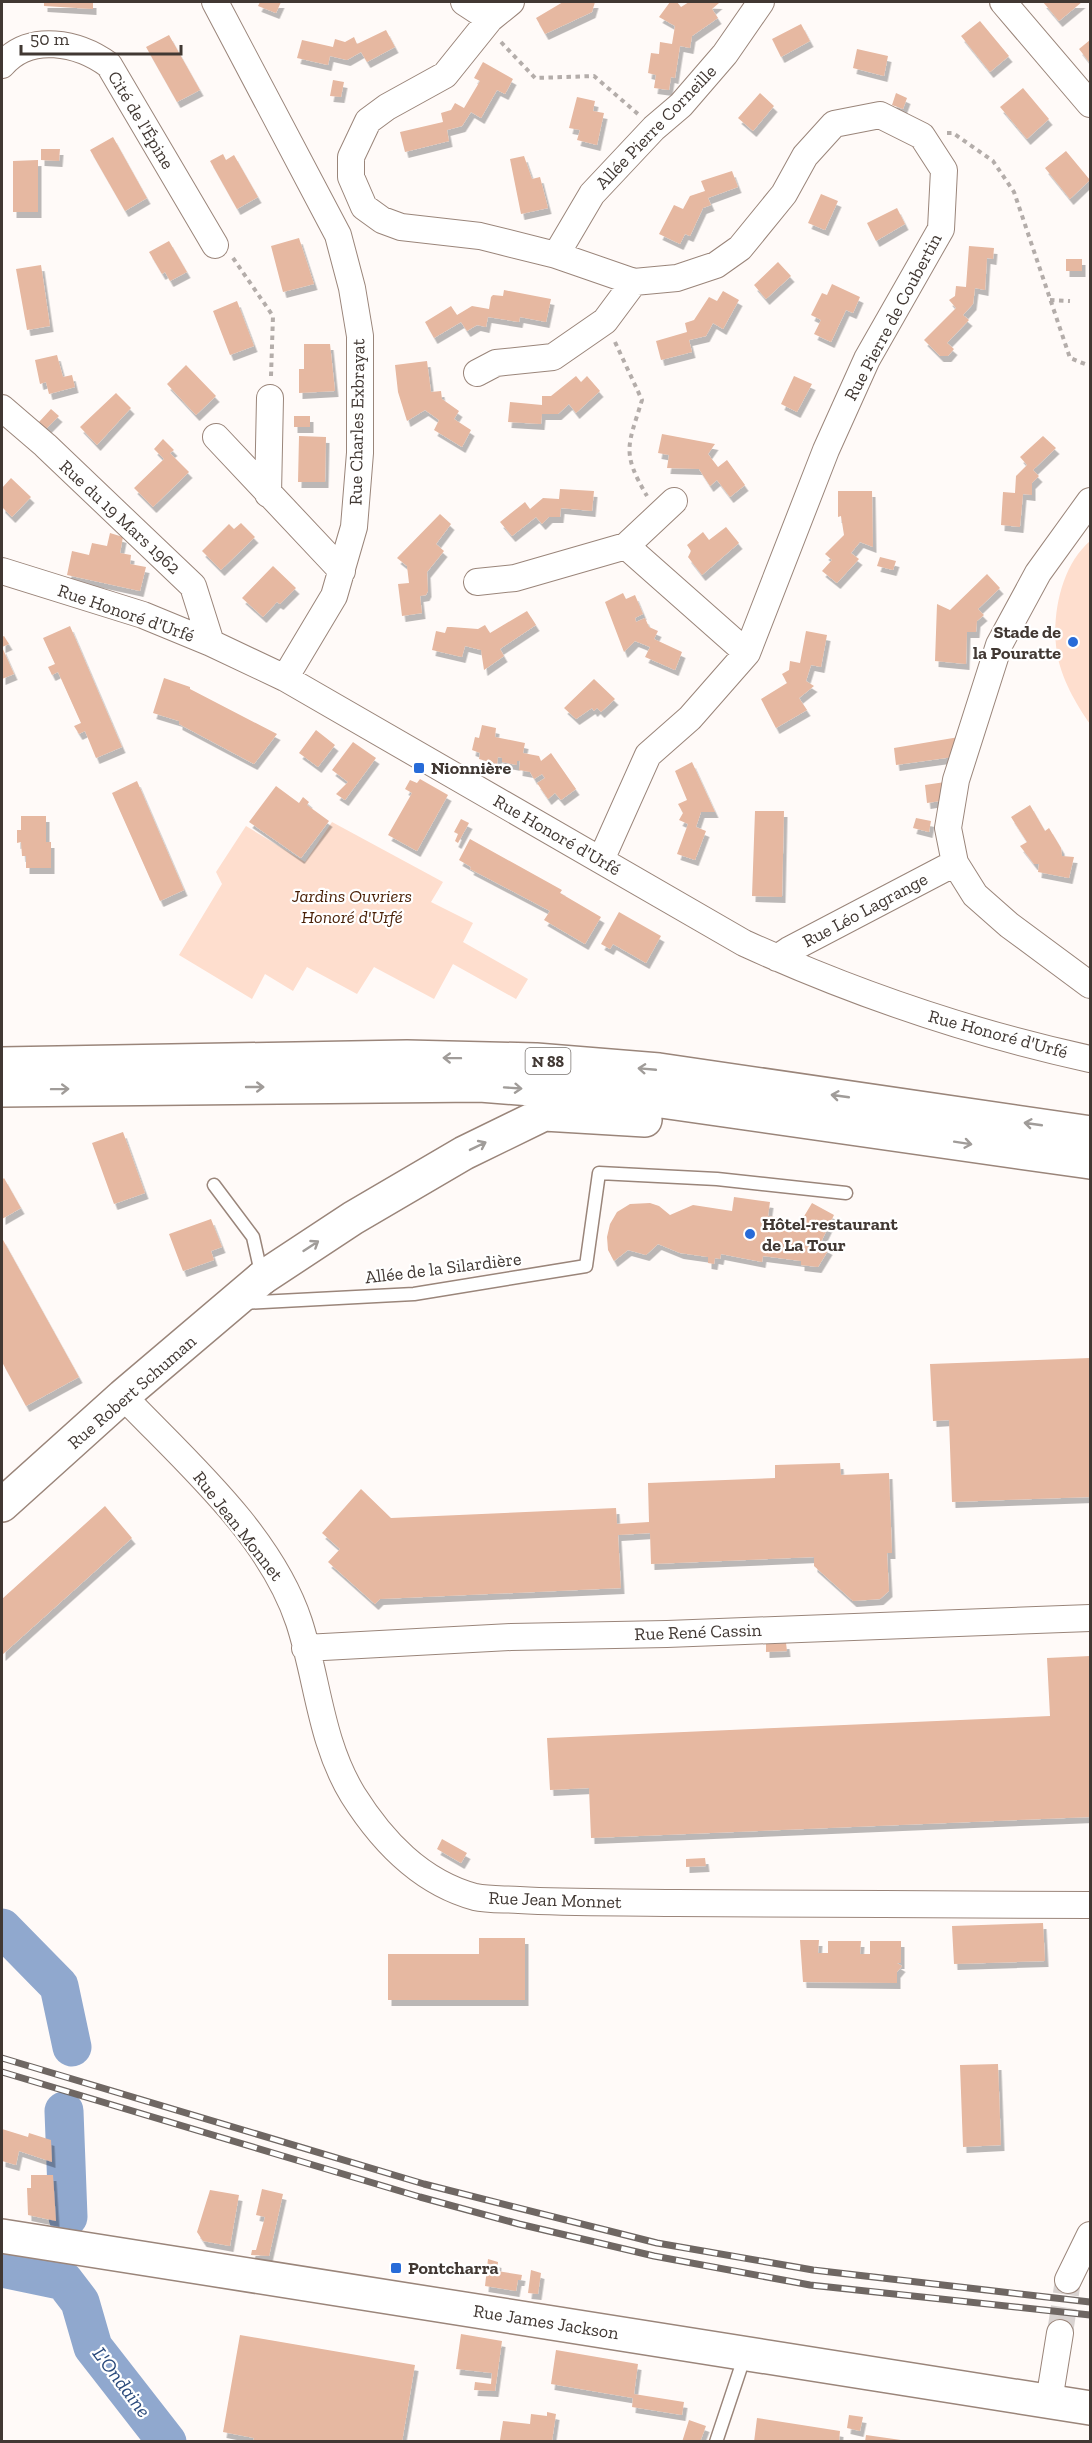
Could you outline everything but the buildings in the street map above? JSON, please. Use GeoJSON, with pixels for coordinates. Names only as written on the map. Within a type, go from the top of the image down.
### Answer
{"type":"FeatureCollection","features":[{"type":"Feature","properties":{"kind":"main road","name":"N 88"},"geometry":{"type":"LineString","coordinates":[[2,1064],[407,1057],[536,1060],[659,1070],[1090,1133]]}},
{"type":"Feature","properties":{"kind":"main road","name":"N 88"},"geometry":{"type":"LineString","coordinates":[[2,1090],[480,1085],[633,1097],[1090,1162]]}},
{"type":"Feature","properties":{"kind":"main road","name":"Rue Robert Schuman"},"geometry":{"type":"LineString","coordinates":[[2,1505],[123,1396],[262,1278],[353,1218],[464,1153],[544,1114],[905,1134]]}},
{"type":"Feature","properties":{"kind":"main road","name":"Rue James Jackson"},"geometry":{"type":"LineString","coordinates":[[2,2236],[1090,2408]]}},
{"type":"Feature","properties":{"kind":"street","name":"Rue Charles Exbrayat"},"geometry":{"type":"LineString","coordinates":[[215,2],[338,235],[352,288],[360,336],[360,453],[354,527],[334,596],[285,678]]}},
{"type":"Feature","properties":{"kind":"street"},"geometry":{"type":"LineString","coordinates":[[464,2],[488,22]]}},
{"type":"Feature","properties":{"kind":"street"},"geometry":{"type":"LineString","coordinates":[[511,2],[488,22],[445,75],[387,107],[368,121],[351,157],[351,177],[364,207],[382,220],[401,227],[480,236],[556,255],[634,282],[678,278],[716,265],[740,248],[784,194],[805,156],[834,124],[880,115],[922,136]]}},
{"type":"Feature","properties":{"kind":"street","name":"Allée Pierre Corneille"},"geometry":{"type":"LineString","coordinates":[[556,255],[592,194],[654,128],[681,105],[725,54],[761,2]]}},
{"type":"Feature","properties":{"kind":"street"},"geometry":{"type":"LineString","coordinates":[[1003,2],[1090,104]]}},
{"type":"Feature","properties":{"kind":"street","name":"Cité de l'Épine"},"geometry":{"type":"LineString","coordinates":[[2,65],[20,52],[42,44],[64,44],[87,51],[109,65],[215,245]]}},
{"type":"Feature","properties":{"kind":"street","name":"Rue Pierre de Coubertin"},"geometry":{"type":"LineString","coordinates":[[602,860],[648,755],[690,718],[747,653],[826,450],[867,359],[941,229],[944,170],[922,136]]}},
{"type":"Feature","properties":{"kind":"street"},"geometry":{"type":"LineString","coordinates":[[477,374],[496,363],[553,357],[605,321],[634,282]]}},
{"type":"Feature","properties":{"kind":"street"},"geometry":{"type":"LineString","coordinates":[[268,494],[270,398]]}},
{"type":"Feature","properties":{"kind":"street","name":"Rue du 19 Mars 1962"},"geometry":{"type":"LineString","coordinates":[[2,408],[193,586],[211,643]]}},
{"type":"Feature","properties":{"kind":"street"},"geometry":{"type":"LineString","coordinates":[[216,436],[342,571]]}},
{"type":"Feature","properties":{"kind":"street"},"geometry":{"type":"LineString","coordinates":[[1090,501],[1038,573],[999,645],[957,780],[948,828],[955,863],[975,895],[1009,925],[1090,985]]}},
{"type":"Feature","properties":{"kind":"street"},"geometry":{"type":"LineString","coordinates":[[477,582],[514,578],[626,546],[666,508]]}},
{"type":"Feature","properties":{"kind":"street"},"geometry":{"type":"LineString","coordinates":[[626,546],[747,653]]}},
{"type":"Feature","properties":{"kind":"street","name":"Rue Honoré d'Urfé"},"geometry":{"type":"LineString","coordinates":[[2,571],[143,615],[211,643],[285,678],[744,943],[777,958],[868,996],[971,1030],[1090,1059]]}},
{"type":"Feature","properties":{"kind":"street","name":"Rue Léo Lagrange"},"geometry":{"type":"LineString","coordinates":[[777,958],[955,863]]}},
{"type":"Feature","properties":{"kind":"street","name":"Rue Jean Monnet"},"geometry":{"type":"LineString","coordinates":[[123,1396],[201,1475],[282,1581],[299,1622],[326,1737],[351,1792],[387,1843],[425,1876],[476,1897],[545,1901],[863,1906],[1090,1905]]}},
{"type":"Feature","properties":{"kind":"street","name":"Rue René Cassin"},"geometry":{"type":"LineString","coordinates":[[305,1648],[511,1637],[667,1634],[1090,1618]]}},
{"type":"Feature","properties":{"kind":"street"},"geometry":{"type":"LineString","coordinates":[[1068,2280],[1090,2235]]}},
{"type":"Feature","properties":{"kind":"street"},"geometry":{"type":"LineString","coordinates":[[1049,2401],[1060,2333]]}},
{"type":"Feature","properties":{"kind":"lane","name":"Allée de la Silardière"},"geometry":{"type":"LineString","coordinates":[[232,1304],[414,1294],[586,1266],[599,1173],[717,1179],[846,1193]]}},
{"type":"Feature","properties":{"kind":"lane"},"geometry":{"type":"LineString","coordinates":[[214,1185],[253,1237],[262,1278]]}},
{"type":"Feature","properties":{"kind":"lane"},"geometry":{"type":"LineString","coordinates":[[716,2442],[746,2353]]}},
{"type":"Feature","properties":{"kind":"path"},"geometry":{"type":"LineString","coordinates":[[488,22],[535,78],[594,76],[654,128]]}},
{"type":"Feature","properties":{"kind":"path"},"geometry":{"type":"LineString","coordinates":[[922,136],[953,133],[993,161],[1014,192],[1070,358],[1085,364]]}},
{"type":"Feature","properties":{"kind":"path"},"geometry":{"type":"LineString","coordinates":[[215,245],[234,258],[273,316],[270,398]]}},
{"type":"Feature","properties":{"kind":"path"},"geometry":{"type":"LineString","coordinates":[[1050,300],[1070,301]]}},
{"type":"Feature","properties":{"kind":"path"},"geometry":{"type":"LineString","coordinates":[[605,321],[642,400],[628,447],[633,471],[666,508]]}},
{"type":"Feature","properties":{"kind":"green space","name":"Stade de la Pouratte"},"geometry":{"type":"Polygon","coordinates":[[[1090,541],[1090,724],[1074,699],[1059,662],[1056,623],[1060,592],[1065,578],[1080,551],[1090,541]]]}},
{"type":"Feature","properties":{"kind":"green space","name":"Jardins Ouvriers Honoré d'Urfé"},"geometry":{"type":"Polygon","coordinates":[[[332,822],[443,882],[431,902],[473,923],[463,942],[528,979],[516,999],[453,964],[434,999],[374,967],[357,994],[307,967],[293,991],[265,974],[252,999],[179,955],[222,884],[216,872],[246,826],[305,862],[332,822]]]}},
{"type":"Feature","properties":{"kind":"waterway"},"geometry":{"type":"LineString","coordinates":[[2,1928],[59,1986],[72,2047]]}},
{"type":"Feature","properties":{"kind":"waterway"},"geometry":{"type":"LineString","coordinates":[[64,2111],[68,2217]]}},
{"type":"Feature","properties":{"kind":"waterway","name":"L'Ondaine"},"geometry":{"type":"LineString","coordinates":[[2,2268],[64,2281],[80,2302],[93,2347],[167,2442]]}},
{"type":"Feature","properties":{"kind":"tunnel"},"geometry":{"type":"LineString","coordinates":[[1060,2333],[1068,2280]]}},
{"type":"Feature","properties":{"kind":"railway"},"geometry":{"type":"LineString","coordinates":[[2,2058],[424,2184],[657,2243],[813,2270],[1090,2302]]}},
{"type":"Feature","properties":{"kind":"railway"},"geometry":{"type":"LineString","coordinates":[[2,2072],[420,2197],[519,2224],[654,2256],[810,2285],[1090,2315]]}},
{"type":"Feature","properties":{"kind":"place","name":"Stade de la Pouratte"},"geometry":{"type":"Point","coordinates":[1073,642]}},
{"type":"Feature","properties":{"kind":"place","name":"Nionnière"},"geometry":{"type":"Point","coordinates":[419,768]}},
{"type":"Feature","properties":{"kind":"place","name":"Hôtel-restaurant de La Tour"},"geometry":{"type":"Point","coordinates":[750,1234]}},
{"type":"Feature","properties":{"kind":"place","name":"Pontcharra"},"geometry":{"type":"Point","coordinates":[396,2268]}}]}
